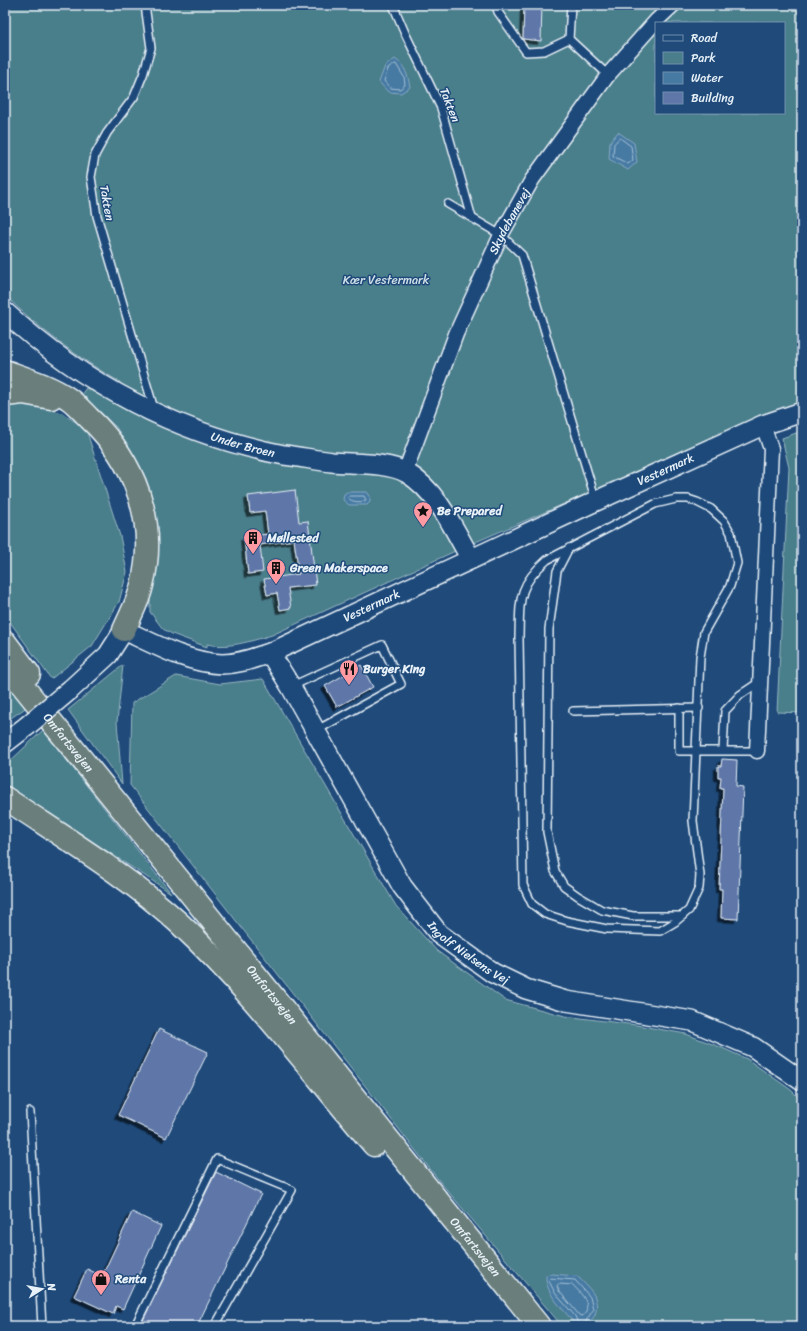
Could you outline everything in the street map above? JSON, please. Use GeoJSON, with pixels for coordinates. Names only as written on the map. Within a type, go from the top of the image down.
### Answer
{"type":"FeatureCollection","features":[{"type":"Feature","properties":{"kind":"highway"},"geometry":{"type":"LineString","coordinates":[[5,371],[56,391],[70,400],[105,432],[119,452],[131,474],[141,498],[147,526],[147,556],[142,586],[124,630]]}},
{"type":"Feature","properties":{"kind":"highway"},"geometry":{"type":"LineString","coordinates":[[5,395],[23,393],[45,396],[65,403],[87,416]]}},
{"type":"Feature","properties":{"kind":"highway"},"geometry":{"type":"LineString","coordinates":[[5,642],[67,725],[120,807]]}},
{"type":"Feature","properties":{"kind":"highway","name":"Omfartsvejen"},"geometry":{"type":"LineString","coordinates":[[5,664],[539,1326]]}},
{"type":"Feature","properties":{"kind":"highway"},"geometry":{"type":"LineString","coordinates":[[5,798],[145,894],[179,923],[209,952],[250,996],[472,1261],[530,1326]]}},
{"type":"Feature","properties":{"kind":"street","name":"Skydebanevej"},"geometry":{"type":"LineString","coordinates":[[655,22],[673,5]]}},
{"type":"Feature","properties":{"kind":"street","name":"Skydebanevej"},"geometry":{"type":"LineString","coordinates":[[405,472],[456,334],[501,234],[532,180],[608,75],[655,22]]}},
{"type":"Feature","properties":{"kind":"street","name":"Under Broen"},"geometry":{"type":"LineString","coordinates":[[5,312],[70,365],[101,386],[155,413],[219,439],[283,454],[332,462],[383,466],[405,472],[426,487],[438,501],[471,559]]}},
{"type":"Feature","properties":{"kind":"street","name":"Vestermark"},"geometry":{"type":"LineString","coordinates":[[124,630],[158,646],[191,658],[222,664],[243,662],[270,653],[763,425],[802,412]]}},
{"type":"Feature","properties":{"kind":"street"},"geometry":{"type":"LineString","coordinates":[[757,751],[771,449],[763,425]]}},
{"type":"Feature","properties":{"kind":"street"},"geometry":{"type":"LineString","coordinates":[[5,743],[71,689],[108,655],[124,630]]}},
{"type":"Feature","properties":{"kind":"street","name":"Ingolf Nielsens Vej"},"geometry":{"type":"LineString","coordinates":[[270,653],[291,687],[402,886],[439,934],[493,973],[526,989],[566,1001],[631,1010],[692,1021],[752,1048],[802,1081]]}},
{"type":"Feature","properties":{"kind":"lane","name":"Takten"},"geometry":{"type":"LineString","coordinates":[[145,5],[151,48],[143,75],[134,97],[107,133],[95,155],[91,177],[97,216],[155,413]]}},
{"type":"Feature","properties":{"kind":"lane","name":"Takten"},"geometry":{"type":"LineString","coordinates":[[393,5],[441,108],[472,218]]}},
{"type":"Feature","properties":{"kind":"lane"},"geometry":{"type":"LineString","coordinates":[[496,5],[498,12],[526,52],[544,51],[569,39]]}},
{"type":"Feature","properties":{"kind":"lane"},"geometry":{"type":"LineString","coordinates":[[569,39],[571,5]]}},
{"type":"Feature","properties":{"kind":"lane"},"geometry":{"type":"LineString","coordinates":[[569,39],[608,75]]}},
{"type":"Feature","properties":{"kind":"lane"},"geometry":{"type":"LineString","coordinates":[[448,204],[501,234],[522,255],[596,501]]}},
{"type":"Feature","properties":{"kind":"lane"},"geometry":{"type":"LineString","coordinates":[[676,499],[688,499],[698,502],[711,509],[724,521],[731,533],[737,563],[730,586],[704,632],[700,657],[693,821],[700,874],[699,888],[689,910],[660,930],[607,929],[567,921],[545,914],[532,904],[522,885],[520,605],[524,585],[533,572],[547,560],[569,548],[655,504],[676,499]]}},
{"type":"Feature","properties":{"kind":"lane"},"geometry":{"type":"LineString","coordinates":[[569,548],[557,571],[549,629],[547,832],[555,871],[564,886],[602,910],[633,916],[682,916]]}},
{"type":"Feature","properties":{"kind":"lane"},"geometry":{"type":"LineString","coordinates":[[291,687],[382,645],[402,684],[315,731]]}},
{"type":"Feature","properties":{"kind":"lane"},"geometry":{"type":"LineString","coordinates":[[723,750],[725,711],[740,695],[761,680]]}},
{"type":"Feature","properties":{"kind":"lane"},"geometry":{"type":"LineString","coordinates":[[679,708],[679,750],[757,751]]}},
{"type":"Feature","properties":{"kind":"lane"},"geometry":{"type":"LineString","coordinates":[[573,711],[699,708]]}},
{"type":"Feature","properties":{"kind":"lane"},"geometry":{"type":"LineString","coordinates":[[30,1112],[42,1326]]}},
{"type":"Feature","properties":{"kind":"lane"},"geometry":{"type":"LineString","coordinates":[[135,1326],[217,1159],[292,1190],[215,1326]]}},
{"type":"Feature","properties":{"kind":"green space","name":"Kær Vestermark"},"geometry":{"type":"Polygon","coordinates":[[[5,5],[802,5],[802,403],[767,414],[683,450],[594,491],[464,547],[272,635],[231,645],[223,646],[207,644],[207,647],[172,634],[163,629],[150,612],[150,600],[156,572],[157,533],[152,501],[138,462],[116,427],[81,395],[86,388],[117,404],[120,382],[89,363],[60,342],[18,308],[5,295],[5,5]]]}},
{"type":"Feature","properties":{"kind":"green space"},"geometry":{"type":"Polygon","coordinates":[[[23,401],[62,413],[86,429],[120,536],[127,572],[119,602],[92,646],[51,679],[5,615],[5,405],[23,401]]]}},
{"type":"Feature","properties":{"kind":"green space"},"geometry":{"type":"Polygon","coordinates":[[[802,431],[802,713],[777,712],[789,468],[782,438],[802,431]]]}},
{"type":"Feature","properties":{"kind":"green space"},"geometry":{"type":"Polygon","coordinates":[[[123,665],[117,722],[122,784],[68,710],[123,665]]]}},
{"type":"Feature","properties":{"kind":"green space"},"geometry":{"type":"Polygon","coordinates":[[[176,676],[220,684],[263,679],[396,906],[437,951],[505,1000],[565,1016],[636,1025],[686,1034],[747,1059],[791,1090],[802,1101],[802,1326],[562,1326],[441,1183],[130,785],[132,703],[176,676]]]}},
{"type":"Feature","properties":{"kind":"green space"},"geometry":{"type":"Polygon","coordinates":[[[5,680],[27,707],[5,722],[5,680]]]}},
{"type":"Feature","properties":{"kind":"green space"},"geometry":{"type":"Polygon","coordinates":[[[43,730],[171,893],[5,784],[5,766],[43,730]]]}},
{"type":"Feature","properties":{"kind":"water"},"geometry":{"type":"Polygon","coordinates":[[[395,59],[404,68],[410,87],[401,93],[388,92],[379,82],[385,66],[395,59]]]}},
{"type":"Feature","properties":{"kind":"water"},"geometry":{"type":"Polygon","coordinates":[[[618,132],[634,143],[637,162],[628,170],[609,159],[610,142],[618,132]]]}},
{"type":"Feature","properties":{"kind":"water"},"geometry":{"type":"Polygon","coordinates":[[[347,492],[367,492],[370,496],[370,502],[367,505],[349,505],[343,500],[344,494],[347,492]]]}},
{"type":"Feature","properties":{"kind":"water"},"geometry":{"type":"Polygon","coordinates":[[[546,1275],[577,1276],[588,1287],[594,1295],[597,1307],[591,1320],[582,1325],[576,1326],[552,1296],[549,1290],[546,1275]]]}},
{"type":"Feature","properties":{"kind":"building"},"geometry":{"type":"Polygon","coordinates":[[[524,5],[542,5],[541,41],[523,39],[524,5]]]}},
{"type":"Feature","properties":{"kind":"building"},"geometry":{"type":"Polygon","coordinates":[[[295,490],[299,522],[308,521],[316,585],[288,588],[291,608],[280,610],[277,593],[267,595],[264,579],[299,574],[294,540],[260,545],[263,572],[248,574],[244,537],[268,534],[265,511],[250,513],[248,496],[295,490]]]}},
{"type":"Feature","properties":{"kind":"building","name":"Burger King"},"geometry":{"type":"Polygon","coordinates":[[[361,665],[373,687],[337,707],[325,686],[361,665]]]}},
{"type":"Feature","properties":{"kind":"building"},"geometry":{"type":"Polygon","coordinates":[[[722,759],[737,760],[736,786],[743,787],[738,919],[721,918],[722,889],[719,889],[723,788],[720,788],[721,777],[718,777],[718,766],[721,766],[722,759]]]}},
{"type":"Feature","properties":{"kind":"building"},"geometry":{"type":"Polygon","coordinates":[[[159,1029],[208,1052],[166,1138],[118,1115],[159,1029]]]}},
{"type":"Feature","properties":{"kind":"building"},"geometry":{"type":"Polygon","coordinates":[[[216,1172],[261,1194],[197,1326],[150,1326],[142,1322],[216,1172]]]}},
{"type":"Feature","properties":{"kind":"building"},"geometry":{"type":"Polygon","coordinates":[[[132,1212],[161,1226],[123,1309],[116,1306],[113,1314],[74,1296],[87,1269],[102,1276],[132,1212]]]}},
{"type":"Feature","properties":{"kind":"place","name":"Be Prepared"},"geometry":{"type":"Point","coordinates":[423,528]}},
{"type":"Feature","properties":{"kind":"place","name":"Møllested"},"geometry":{"type":"Point","coordinates":[253,555]}},
{"type":"Feature","properties":{"kind":"place","name":"Green Makerspace"},"geometry":{"type":"Point","coordinates":[276,585]}},
{"type":"Feature","properties":{"kind":"place","name":"Burger King"},"geometry":{"type":"Point","coordinates":[349,686]}},
{"type":"Feature","properties":{"kind":"place","name":"Renta"},"geometry":{"type":"Point","coordinates":[101,1296]}}]}
